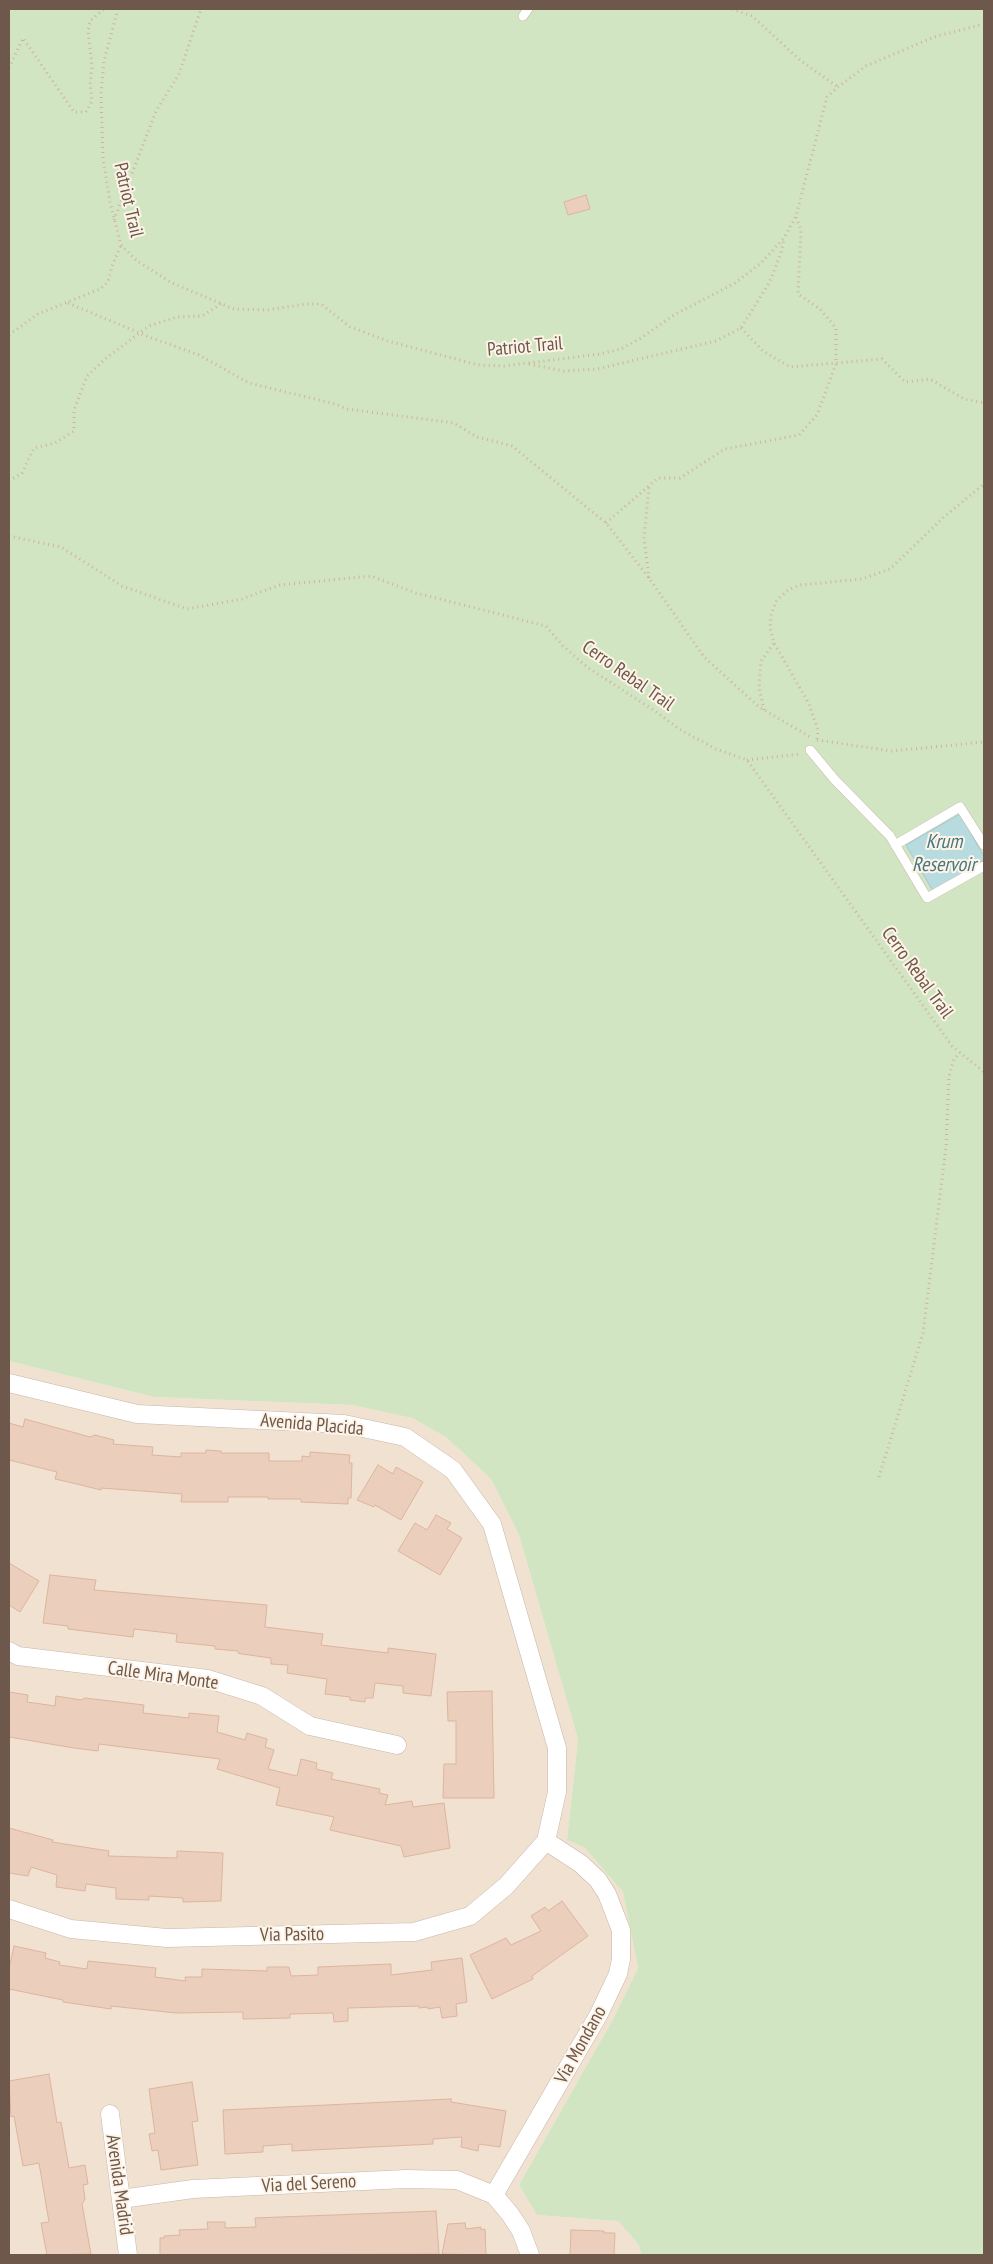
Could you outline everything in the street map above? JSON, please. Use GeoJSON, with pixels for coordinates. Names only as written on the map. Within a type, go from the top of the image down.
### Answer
{"type":"FeatureCollection","features":[{"type":"Feature","properties":{"kind":"street","name":"Avenida Placida"},"geometry":{"type":"LineString","coordinates":[[9,1384],[137,1414],[344,1424],[406,1437],[452,1470],[492,1524],[557,1748],[557,1792],[546,1841]]}},
{"type":"Feature","properties":{"kind":"street","name":"Calle Mira Monte"},"geometry":{"type":"LineString","coordinates":[[9,1651],[18,1656],[208,1679],[262,1696],[310,1726],[397,1745]]}},
{"type":"Feature","properties":{"kind":"street","name":"Via Pasito"},"geometry":{"type":"LineString","coordinates":[[9,1909],[71,1929],[167,1938],[414,1932],[470,1916],[506,1886],[546,1841]]}},
{"type":"Feature","properties":{"kind":"street","name":"Via Mondano"},"geometry":{"type":"LineString","coordinates":[[494,2195],[599,2014],[618,1974],[621,1959],[621,1930],[607,1894],[598,1880],[581,1864],[546,1841]]}},
{"type":"Feature","properties":{"kind":"street","name":"Avenida Madrid"},"geometry":{"type":"LineString","coordinates":[[110,2114],[128,2255]]}},
{"type":"Feature","properties":{"kind":"street","name":"Via del Sereno"},"geometry":{"type":"LineString","coordinates":[[121,2199],[193,2189],[414,2179],[457,2180],[494,2195]]}},
{"type":"Feature","properties":{"kind":"street"},"geometry":{"type":"LineString","coordinates":[[494,2195],[521,2231],[530,2255]]}},
{"type":"Feature","properties":{"kind":"lane"},"geometry":{"type":"LineString","coordinates":[[810,750],[835,780],[890,836],[927,898],[984,866]]}},
{"type":"Feature","properties":{"kind":"lane"},"geometry":{"type":"LineString","coordinates":[[895,845],[960,807],[984,844]]}},
{"type":"Feature","properties":{"kind":"path"},"geometry":{"type":"LineString","coordinates":[[9,68],[23,38],[74,112],[86,112],[92,101],[90,84],[92,66],[88,31],[90,21],[104,9]]}},
{"type":"Feature","properties":{"kind":"path","name":"Patriot Trail"},"geometry":{"type":"LineString","coordinates":[[118,9],[104,61],[101,94],[103,158],[114,220],[121,245],[137,261],[172,283],[234,309],[267,310],[306,304],[321,304],[350,327],[388,341],[478,365],[504,366],[600,354],[621,349],[674,316],[735,283],[761,263],[784,238],[796,216],[827,97],[866,66],[934,37],[984,24]]}},
{"type":"Feature","properties":{"kind":"path"},"geometry":{"type":"LineString","coordinates":[[114,220],[156,111],[179,74],[201,9]]}},
{"type":"Feature","properties":{"kind":"path"},"geometry":{"type":"LineString","coordinates":[[734,9],[752,16],[800,60],[838,87]]}},
{"type":"Feature","properties":{"kind":"path"},"geometry":{"type":"LineString","coordinates":[[606,523],[658,478],[680,478],[725,449],[799,435],[818,415],[836,364],[836,328],[820,309],[798,294],[801,230],[796,216]]}},
{"type":"Feature","properties":{"kind":"path"},"geometry":{"type":"LineString","coordinates":[[526,363],[563,371],[596,369],[716,341],[741,328],[769,282],[781,253],[784,238]]}},
{"type":"Feature","properties":{"kind":"path"},"geometry":{"type":"LineString","coordinates":[[9,335],[38,314],[100,289],[108,282],[112,266],[121,245]]}},
{"type":"Feature","properties":{"kind":"path"},"geometry":{"type":"LineString","coordinates":[[68,303],[140,334],[199,355],[249,383],[335,404],[347,409],[454,423],[477,437],[512,446],[606,523],[649,578],[704,656],[764,710],[817,740],[892,751],[984,742]]}},
{"type":"Feature","properties":{"kind":"path"},"geometry":{"type":"LineString","coordinates":[[9,481],[22,473],[34,448],[55,443],[74,432],[74,410],[87,376],[105,359],[149,326],[177,317],[202,316],[222,304]]}},
{"type":"Feature","properties":{"kind":"path"},"geometry":{"type":"LineString","coordinates":[[741,328],[763,351],[790,367],[882,359],[905,382],[930,379],[964,399],[984,403]]}},
{"type":"Feature","properties":{"kind":"path"},"geometry":{"type":"LineString","coordinates":[[747,760],[798,755],[810,750],[817,740],[818,730],[808,702],[774,643],[770,629],[771,616],[777,600],[788,590],[810,583],[862,579],[890,569],[944,517],[984,484]]}},
{"type":"Feature","properties":{"kind":"path"},"geometry":{"type":"LineString","coordinates":[[649,486],[644,538],[649,578]]}},
{"type":"Feature","properties":{"kind":"path","name":"Cerro Rebal Trail"},"geometry":{"type":"LineString","coordinates":[[9,536],[61,547],[122,586],[187,609],[242,599],[280,586],[371,576],[426,596],[546,626],[563,646],[587,667],[655,711],[679,729],[716,749],[747,760],[946,1038],[960,1053],[984,1072]]}},
{"type":"Feature","properties":{"kind":"path"},"geometry":{"type":"LineString","coordinates":[[764,710],[759,687],[761,661],[774,643]]}},
{"type":"Feature","properties":{"kind":"path"},"geometry":{"type":"LineString","coordinates":[[879,1477],[923,1333],[946,1146],[949,1076],[954,1059],[960,1053]]}},
{"type":"Feature","properties":{"kind":"shaded area"},"geometry":{"type":"Polygon","coordinates":[[[9,1361],[154,1397],[352,1405],[412,1418],[446,1437],[491,1479],[519,1535],[578,1739],[567,1840],[585,1848],[623,1892],[638,1968],[612,2021],[519,2185],[537,2215],[618,2221],[639,2245],[641,2255],[9,2255],[9,1361]]]}},
{"type":"Feature","properties":{"kind":"green space"},"geometry":{"type":"Polygon","coordinates":[[[9,9],[984,9],[984,2255],[641,2255],[639,2245],[618,2221],[537,2215],[519,2185],[612,2021],[638,1968],[623,1892],[585,1848],[567,1840],[578,1739],[519,1535],[491,1479],[446,1437],[412,1418],[352,1405],[154,1397],[9,1361],[9,9]]]}},
{"type":"Feature","properties":{"kind":"water","name":"Krum Reservoir"},"geometry":{"type":"Polygon","coordinates":[[[960,814],[984,860],[933,891],[906,845],[960,814]]]}},
{"type":"Feature","properties":{"kind":"building"},"geometry":{"type":"Polygon","coordinates":[[[586,195],[590,209],[568,215],[564,202],[586,195]]]}},
{"type":"Feature","properties":{"kind":"building"},"geometry":{"type":"Polygon","coordinates":[[[25,1419],[90,1437],[95,1435],[114,1440],[113,1444],[153,1447],[152,1455],[181,1457],[181,1453],[206,1453],[206,1450],[221,1451],[221,1453],[269,1453],[269,1461],[302,1461],[302,1456],[310,1457],[310,1452],[350,1455],[349,1463],[352,1463],[351,1498],[348,1498],[348,1504],[301,1502],[301,1499],[268,1499],[268,1497],[228,1497],[228,1502],[181,1502],[182,1494],[101,1488],[101,1490],[55,1479],[57,1472],[9,1460],[9,1423],[23,1427],[25,1419]]]}},
{"type":"Feature","properties":{"kind":"building"},"geometry":{"type":"Polygon","coordinates":[[[378,1465],[393,1474],[396,1467],[423,1482],[401,1520],[375,1505],[374,1507],[357,1500],[378,1465]]]}},
{"type":"Feature","properties":{"kind":"building"},"geometry":{"type":"Polygon","coordinates":[[[436,1515],[451,1523],[447,1529],[462,1538],[440,1575],[398,1551],[415,1523],[427,1530],[436,1515]]]}},
{"type":"Feature","properties":{"kind":"building"},"geometry":{"type":"Polygon","coordinates":[[[9,1563],[39,1581],[20,1612],[9,1605],[9,1563]]]}},
{"type":"Feature","properties":{"kind":"building"},"geometry":{"type":"Polygon","coordinates":[[[50,1575],[96,1580],[94,1590],[267,1605],[265,1627],[323,1634],[321,1645],[388,1653],[388,1648],[436,1654],[431,1696],[403,1693],[403,1686],[375,1683],[373,1698],[365,1698],[365,1702],[350,1700],[350,1697],[325,1694],[327,1679],[287,1673],[288,1665],[271,1664],[271,1658],[242,1654],[238,1653],[238,1651],[215,1649],[215,1646],[176,1642],[177,1634],[134,1629],[133,1637],[68,1629],[68,1626],[43,1623],[50,1575]]]}},
{"type":"Feature","properties":{"kind":"building"},"geometry":{"type":"Polygon","coordinates":[[[492,1691],[494,1798],[443,1798],[444,1764],[456,1764],[456,1721],[448,1721],[447,1692],[492,1691]]]}},
{"type":"Feature","properties":{"kind":"building"},"geometry":{"type":"Polygon","coordinates":[[[9,1692],[28,1695],[27,1702],[55,1706],[56,1696],[144,1705],[143,1713],[189,1718],[189,1713],[219,1716],[217,1732],[245,1740],[247,1733],[267,1739],[265,1747],[274,1750],[268,1769],[297,1776],[301,1759],[317,1763],[316,1769],[333,1773],[331,1779],[380,1789],[379,1793],[388,1795],[385,1805],[412,1801],[413,1807],[444,1803],[450,1848],[404,1857],[401,1846],[330,1830],[334,1817],[276,1805],[280,1788],[217,1769],[220,1759],[99,1744],[98,1751],[9,1737],[9,1692]]]}},
{"type":"Feature","properties":{"kind":"building"},"geometry":{"type":"Polygon","coordinates":[[[9,1828],[53,1840],[52,1842],[109,1851],[108,1856],[177,1858],[177,1851],[223,1853],[221,1901],[183,1902],[183,1898],[149,1896],[149,1900],[116,1899],[116,1888],[86,1884],[85,1891],[56,1887],[57,1875],[31,1867],[28,1876],[9,1873],[9,1828]]]}},
{"type":"Feature","properties":{"kind":"building"},"geometry":{"type":"Polygon","coordinates":[[[562,1901],[588,1936],[532,1976],[533,1979],[492,1999],[470,1955],[506,1938],[511,1945],[541,1931],[531,1916],[545,1907],[548,1911],[562,1901]]]}},
{"type":"Feature","properties":{"kind":"building"},"geometry":{"type":"Polygon","coordinates":[[[14,1946],[46,1953],[45,1958],[60,1962],[59,1965],[87,1969],[88,1961],[156,1968],[155,1977],[186,1981],[185,1977],[202,1977],[202,1969],[267,1971],[267,1967],[289,1967],[291,1976],[318,1975],[318,1967],[391,1964],[391,1975],[432,1970],[431,1962],[462,1958],[467,2002],[456,2004],[457,2016],[442,2018],[440,2007],[428,2009],[428,2007],[419,2008],[419,2006],[348,2008],[348,2021],[334,2022],[333,2013],[290,2014],[290,2018],[243,2019],[243,2012],[176,2013],[111,2006],[111,2009],[63,2002],[63,2000],[9,1989],[9,1969],[14,1946]]]}},
{"type":"Feature","properties":{"kind":"building"},"geometry":{"type":"Polygon","coordinates":[[[49,2074],[57,2123],[61,2122],[69,2168],[85,2165],[88,2184],[83,2185],[85,2199],[82,2204],[91,2254],[47,2255],[41,2223],[49,2222],[39,2163],[23,2166],[14,2116],[11,2117],[9,2081],[49,2074]]]}},
{"type":"Feature","properties":{"kind":"building"},"geometry":{"type":"Polygon","coordinates":[[[192,2082],[198,2121],[192,2122],[198,2165],[161,2170],[158,2150],[152,2151],[149,2134],[155,2133],[149,2089],[192,2082]]]}},
{"type":"Feature","properties":{"kind":"building"},"geometry":{"type":"Polygon","coordinates":[[[451,2099],[451,2102],[506,2111],[500,2147],[479,2144],[478,2151],[461,2147],[462,2137],[433,2139],[433,2144],[292,2151],[292,2144],[263,2146],[263,2152],[225,2154],[223,2110],[451,2099]]]}},
{"type":"Feature","properties":{"kind":"building"},"geometry":{"type":"Polygon","coordinates":[[[436,2211],[439,2254],[160,2255],[160,2238],[180,2235],[179,2230],[208,2229],[207,2222],[225,2222],[225,2228],[256,2227],[255,2218],[436,2211]]]}},
{"type":"Feature","properties":{"kind":"building"},"geometry":{"type":"Polygon","coordinates":[[[465,2223],[466,2229],[481,2227],[481,2230],[485,2229],[486,2255],[442,2254],[448,2224],[465,2223]]]}},
{"type":"Feature","properties":{"kind":"building"},"geometry":{"type":"Polygon","coordinates":[[[571,2230],[615,2233],[614,2255],[570,2255],[571,2230]]]}}]}
